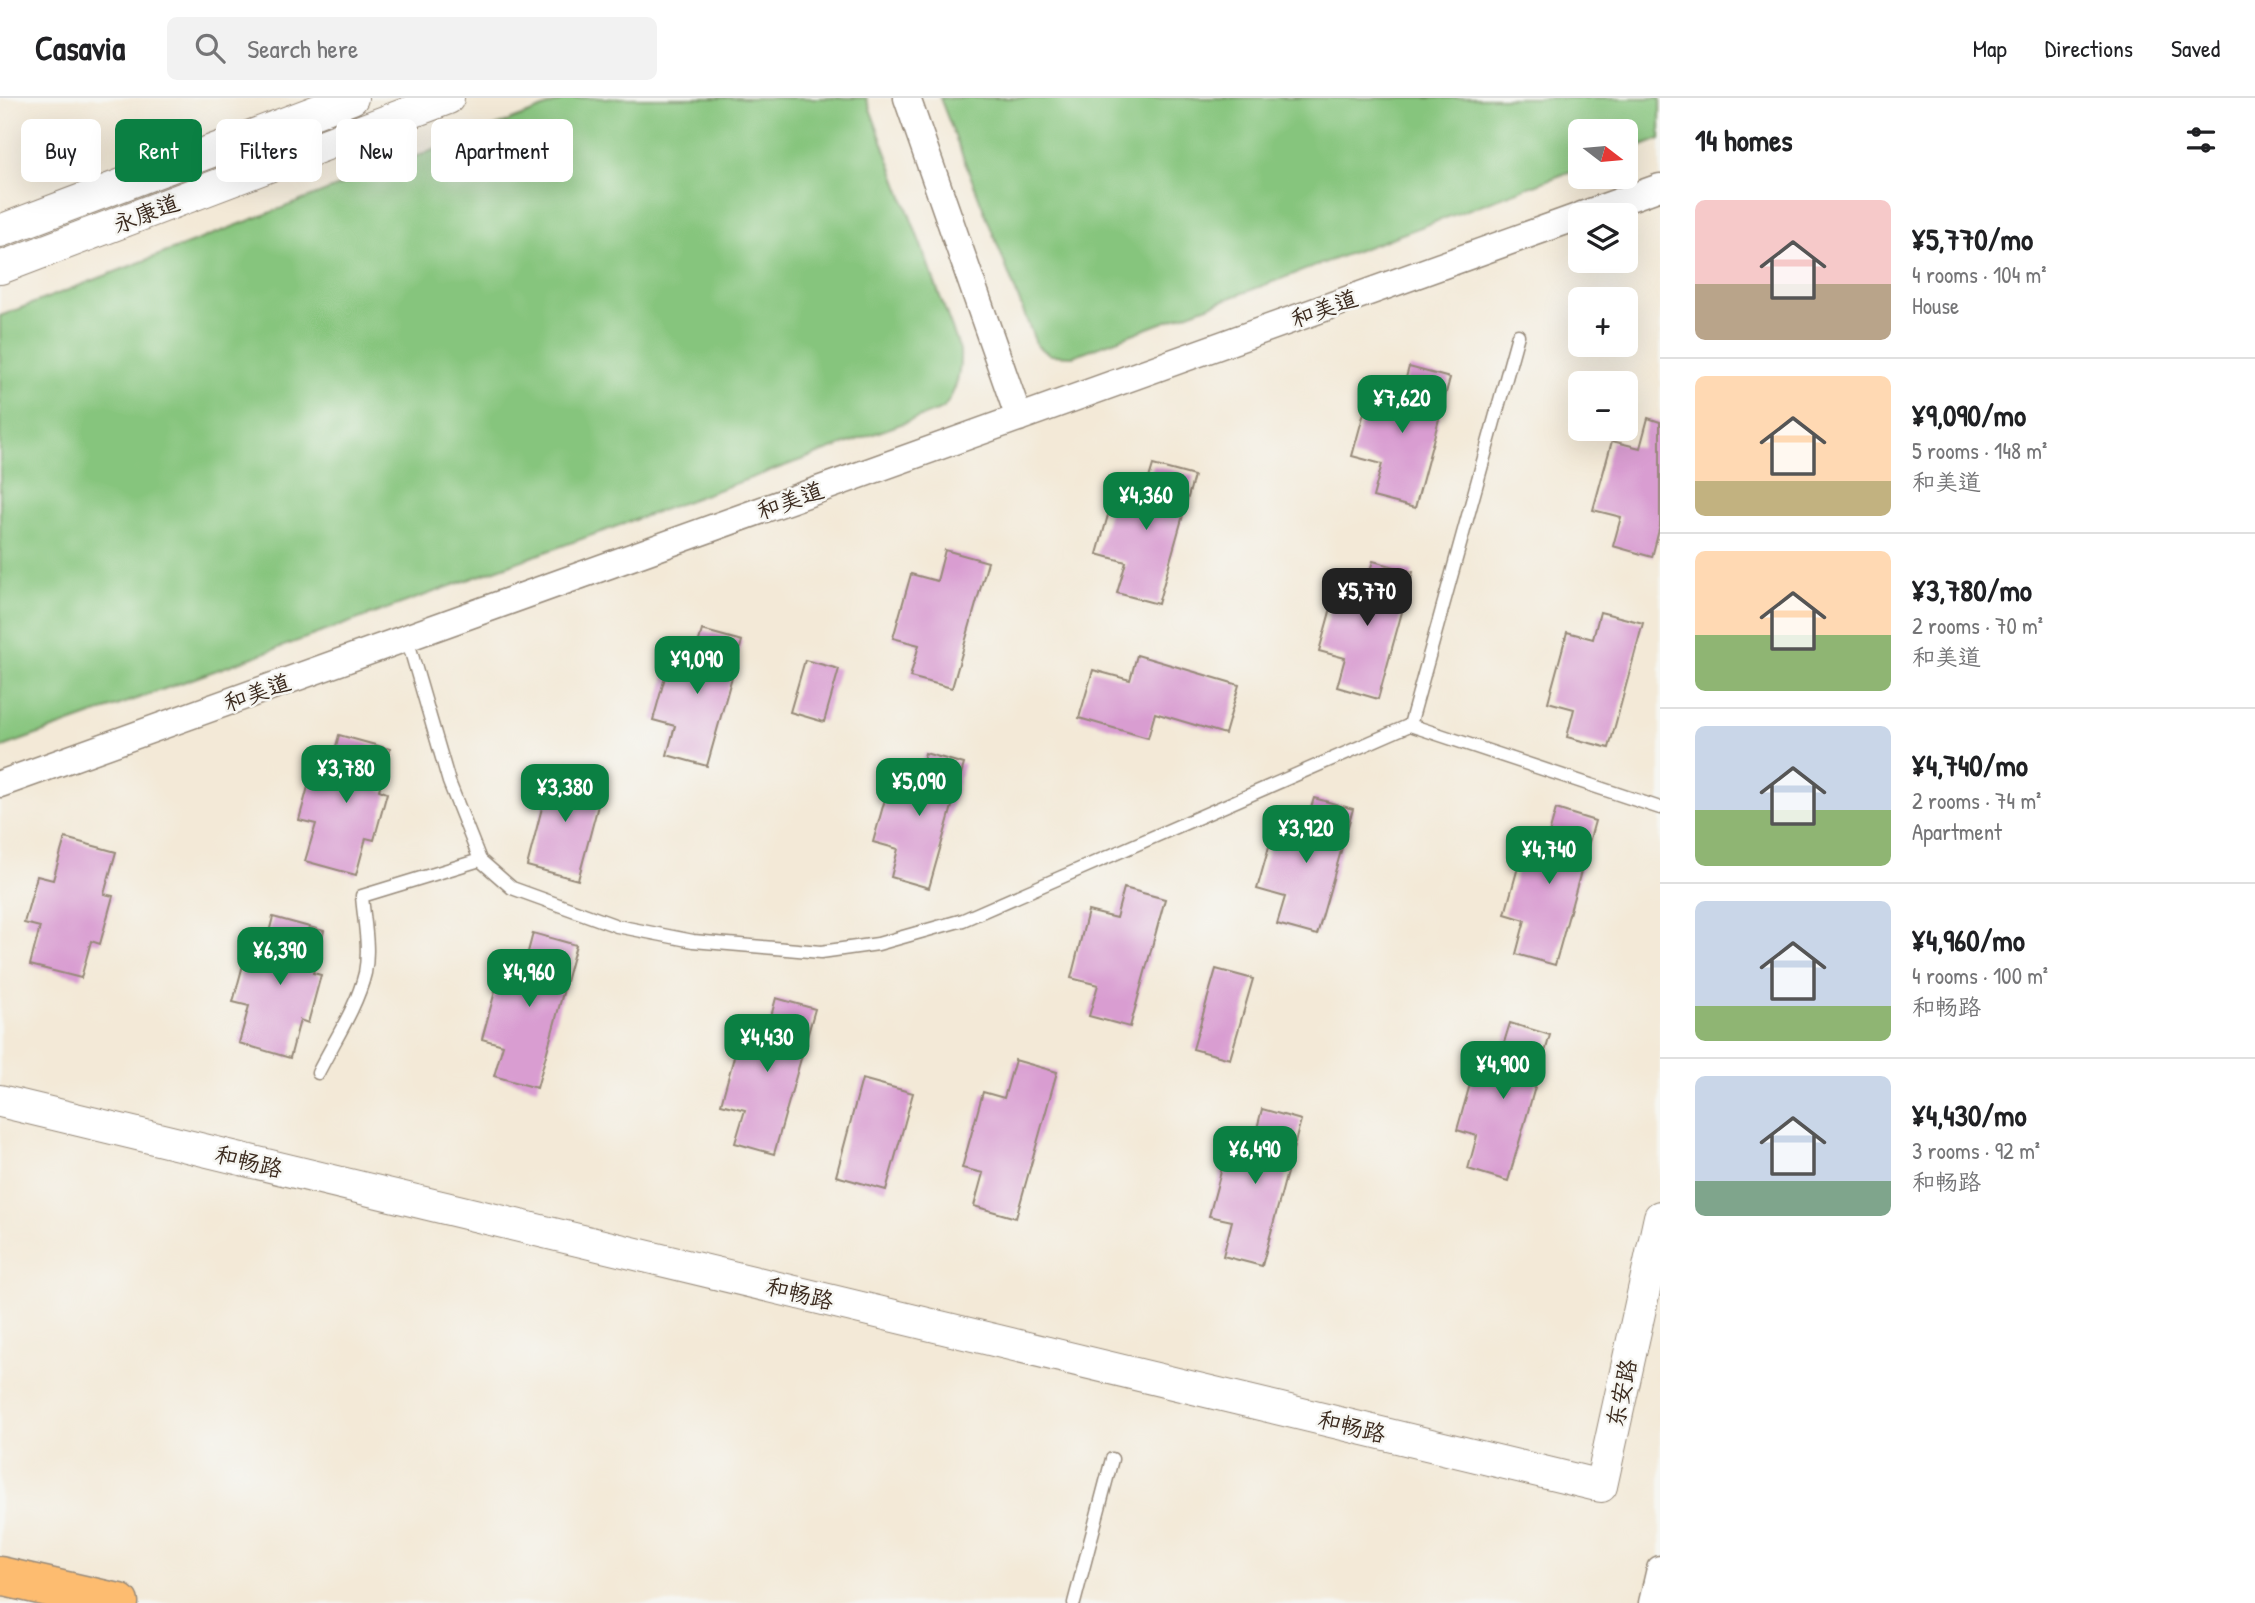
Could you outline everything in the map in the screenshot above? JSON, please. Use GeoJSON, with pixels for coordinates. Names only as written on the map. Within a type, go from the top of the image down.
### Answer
{"type":"FeatureCollection","features":[{"type":"Feature","properties":{"kind":"highway"},"geometry":{"type":"LineString","coordinates":[[0,1576],[119,1603]]}},
{"type":"Feature","properties":{"kind":"street","name":"永康道"},"geometry":{"type":"LineString","coordinates":[[0,231],[352,98]]}},
{"type":"Feature","properties":{"kind":"street","name":"永康道"},"geometry":{"type":"LineString","coordinates":[[0,268],[448,98]]}},
{"type":"Feature","properties":{"kind":"street"},"geometry":{"type":"LineString","coordinates":[[907,98],[1019,418]]}},
{"type":"Feature","properties":{"kind":"street","name":"和美道"},"geometry":{"type":"LineString","coordinates":[[1616,203],[1660,187]]}},
{"type":"Feature","properties":{"kind":"street","name":"和美道"},"geometry":{"type":"LineString","coordinates":[[0,784],[1568,221]]}},
{"type":"Feature","properties":{"kind":"street","name":"和畅路"},"geometry":{"type":"LineString","coordinates":[[0,1101],[1601,1486]]}},
{"type":"Feature","properties":{"kind":"street","name":"东安路"},"geometry":{"type":"LineString","coordinates":[[1601,1486],[1660,1217]]}},
{"type":"Feature","properties":{"kind":"lane"},"geometry":{"type":"LineString","coordinates":[[1410,725],[1518,335]]}},
{"type":"Feature","properties":{"kind":"lane"},"geometry":{"type":"LineString","coordinates":[[407,638],[449,782],[480,860],[512,888],[617,926],[693,941],[821,952],[866,945],[963,920],[1410,725],[1660,808]]}},
{"type":"Feature","properties":{"kind":"lane"},"geometry":{"type":"LineString","coordinates":[[318,1073],[353,1005],[365,973],[366,940],[362,896],[480,860]]}},
{"type":"Feature","properties":{"kind":"lane"},"geometry":{"type":"LineString","coordinates":[[1074,1603],[1112,1459]]}},
{"type":"Feature","properties":{"kind":"green space"},"geometry":{"type":"Polygon","coordinates":[[[569,98],[866,98],[960,350],[957,381],[943,409],[0,748],[0,316],[350,182],[417,182],[417,156],[431,151],[431,182],[573,182],[573,119],[514,119],[569,98]]]}},
{"type":"Feature","properties":{"kind":"green space"},"geometry":{"type":"Polygon","coordinates":[[[940,98],[1660,98],[1660,139],[1638,147],[1638,119],[1568,119],[1568,172],[1073,356],[1051,355],[1037,346],[940,98]]]}},
{"type":"Feature","properties":{"kind":"building"},"geometry":{"type":"Polygon","coordinates":[[[1409,367],[1450,378],[1415,508],[1373,497],[1382,464],[1352,456],[1370,391],[1400,399],[1409,367]]]}},
{"type":"Feature","properties":{"kind":"building"},"geometry":{"type":"Polygon","coordinates":[[[1648,418],[1660,422],[1660,526],[1652,557],[1613,546],[1621,517],[1593,510],[1612,441],[1640,448],[1648,418]]]}},
{"type":"Feature","properties":{"kind":"building"},"geometry":{"type":"Polygon","coordinates":[[[1153,465],[1194,476],[1158,604],[1117,593],[1126,562],[1097,554],[1116,487],[1144,495],[1153,465]]]}},
{"type":"Feature","properties":{"kind":"building"},"geometry":{"type":"Polygon","coordinates":[[[945,550],[988,562],[952,688],[910,677],[919,645],[893,638],[911,574],[937,581],[945,550]]]}},
{"type":"Feature","properties":{"kind":"building"},"geometry":{"type":"Polygon","coordinates":[[[1373,561],[1413,572],[1378,699],[1337,687],[1345,658],[1319,651],[1338,583],[1364,590],[1373,561]]]}},
{"type":"Feature","properties":{"kind":"building"},"geometry":{"type":"Polygon","coordinates":[[[1600,612],[1643,623],[1609,748],[1567,737],[1574,709],[1548,702],[1567,632],[1593,639],[1600,612]]]}},
{"type":"Feature","properties":{"kind":"building"},"geometry":{"type":"Polygon","coordinates":[[[702,630],[742,641],[707,766],[667,755],[675,726],[653,720],[672,652],[694,659],[702,630]]]}},
{"type":"Feature","properties":{"kind":"building"},"geometry":{"type":"Polygon","coordinates":[[[1137,655],[1239,685],[1225,734],[1155,713],[1148,738],[1079,718],[1093,670],[1130,680],[1137,655]]]}},
{"type":"Feature","properties":{"kind":"building"},"geometry":{"type":"Polygon","coordinates":[[[805,660],[839,669],[824,722],[790,712],[805,660]]]}},
{"type":"Feature","properties":{"kind":"building"},"geometry":{"type":"Polygon","coordinates":[[[339,735],[390,749],[379,790],[387,793],[374,840],[366,838],[356,875],[305,861],[316,824],[299,820],[312,772],[328,777],[339,735]]]}},
{"type":"Feature","properties":{"kind":"building"},"geometry":{"type":"Polygon","coordinates":[[[925,753],[964,764],[929,888],[891,877],[898,849],[873,842],[892,774],[918,780],[925,753]]]}},
{"type":"Feature","properties":{"kind":"building"},"geometry":{"type":"Polygon","coordinates":[[[552,769],[604,783],[578,880],[527,866],[552,769]]]}},
{"type":"Feature","properties":{"kind":"building"},"geometry":{"type":"Polygon","coordinates":[[[1314,798],[1353,809],[1317,935],[1277,924],[1285,897],[1257,889],[1276,822],[1304,830],[1314,798]]]}},
{"type":"Feature","properties":{"kind":"building"},"geometry":{"type":"Polygon","coordinates":[[[1556,809],[1595,821],[1555,965],[1516,954],[1525,920],[1505,914],[1525,842],[1545,848],[1556,809]]]}},
{"type":"Feature","properties":{"kind":"building"},"geometry":{"type":"Polygon","coordinates":[[[65,838],[116,852],[104,894],[113,896],[100,944],[91,941],[81,978],[30,965],[40,927],[24,923],[37,876],[53,880],[65,838]]]}},
{"type":"Feature","properties":{"kind":"building"},"geometry":{"type":"Polygon","coordinates":[[[1124,888],[1165,899],[1130,1027],[1089,1016],[1098,985],[1071,978],[1088,911],[1116,918],[1124,888]]]}},
{"type":"Feature","properties":{"kind":"building"},"geometry":{"type":"Polygon","coordinates":[[[273,917],[324,931],[313,973],[321,975],[308,1023],[300,1020],[290,1058],[239,1043],[249,1006],[233,1002],[246,954],[262,959],[273,917]]]}},
{"type":"Feature","properties":{"kind":"building"},"geometry":{"type":"Polygon","coordinates":[[[533,933],[576,945],[537,1088],[494,1076],[503,1045],[482,1039],[502,966],[523,971],[533,933]]]}},
{"type":"Feature","properties":{"kind":"building"},"geometry":{"type":"Polygon","coordinates":[[[1216,969],[1253,979],[1230,1059],[1193,1049],[1216,969]]]}},
{"type":"Feature","properties":{"kind":"building"},"geometry":{"type":"Polygon","coordinates":[[[776,998],[815,1009],[774,1154],[735,1143],[745,1110],[721,1104],[742,1028],[766,1035],[776,998]]]}},
{"type":"Feature","properties":{"kind":"building"},"geometry":{"type":"Polygon","coordinates":[[[1510,1023],[1550,1035],[1508,1181],[1468,1169],[1477,1136],[1457,1130],[1478,1056],[1498,1062],[1510,1023]]]}},
{"type":"Feature","properties":{"kind":"building"},"geometry":{"type":"Polygon","coordinates":[[[1015,1060],[1057,1072],[1016,1218],[974,1206],[983,1173],[962,1168],[983,1092],[1004,1098],[1015,1060]]]}},
{"type":"Feature","properties":{"kind":"building"},"geometry":{"type":"Polygon","coordinates":[[[862,1079],[913,1093],[886,1190],[836,1176],[862,1079]]]}},
{"type":"Feature","properties":{"kind":"building"},"geometry":{"type":"Polygon","coordinates":[[[1262,1109],[1301,1120],[1262,1266],[1223,1256],[1232,1221],[1209,1216],[1229,1142],[1252,1148],[1262,1109]]]}}]}
